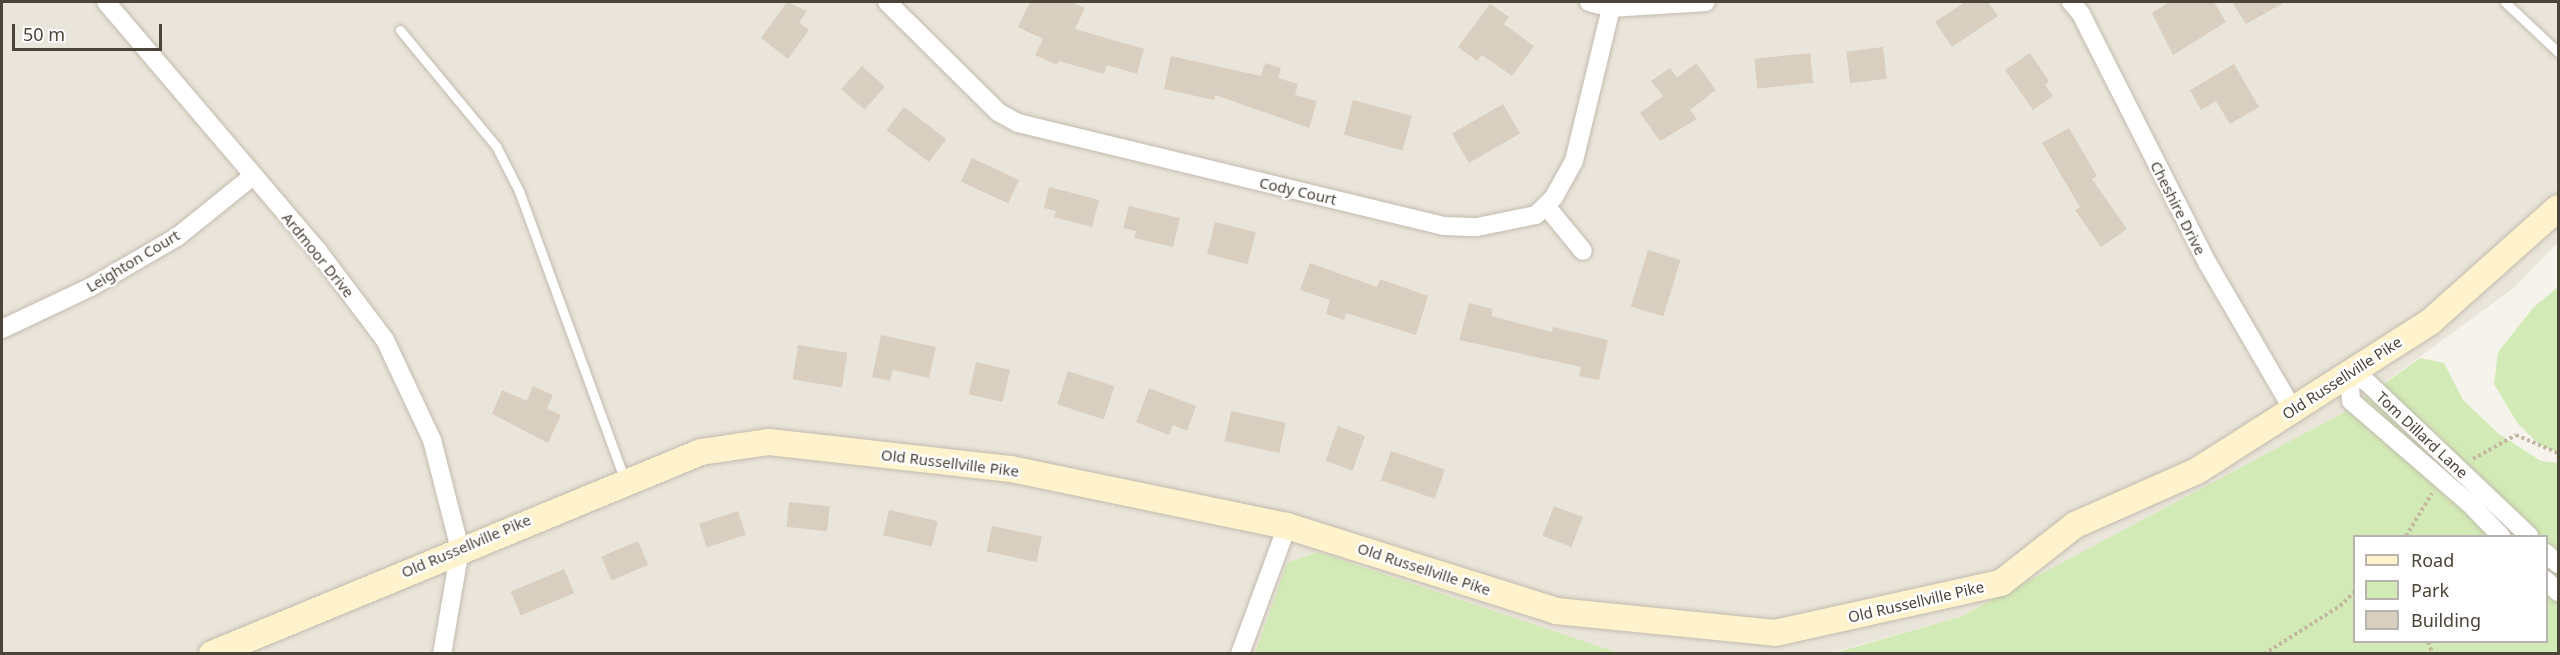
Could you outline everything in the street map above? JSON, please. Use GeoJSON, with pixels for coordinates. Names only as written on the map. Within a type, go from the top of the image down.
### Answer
{"type":"FeatureCollection","features":[{"type":"Feature","properties":{"kind":"street","name":"Ardmoor Drive"},"geometry":{"type":"LineString","coordinates":[[106,2],[253,176],[385,340],[432,440],[460,549]]}},
{"type":"Feature","properties":{"kind":"street","name":"Cody Court"},"geometry":{"type":"LineString","coordinates":[[887,2],[998,112],[1018,123],[1444,226],[1478,227],[1536,215],[1546,206]]}},
{"type":"Feature","properties":{"kind":"street"},"geometry":{"type":"LineString","coordinates":[[1589,2],[1611,8],[1706,2]]}},
{"type":"Feature","properties":{"kind":"street","name":"Cheshire Drive"},"geometry":{"type":"LineString","coordinates":[[2071,2],[2080,14],[2208,264],[2293,410]]}},
{"type":"Feature","properties":{"kind":"street"},"geometry":{"type":"LineString","coordinates":[[1583,251],[1546,206],[1574,161],[1611,8]]}},
{"type":"Feature","properties":{"kind":"street","name":"Leighton Court"},"geometry":{"type":"LineString","coordinates":[[2,329],[91,287],[177,237],[253,176]]}},
{"type":"Feature","properties":{"kind":"street","name":"Old Russellville Pike"},"geometry":{"type":"LineString","coordinates":[[212,654],[460,549],[701,452],[769,442],[1011,469],[1287,526],[1556,611],[1775,633],[2001,583],[2075,525],[2197,471],[2430,322],[2559,208]]}},
{"type":"Feature","properties":{"kind":"street","name":"Tom Dillard Lane"},"geometry":{"type":"LineString","coordinates":[[2349,372],[2351,401],[2470,504],[2499,535]]}},
{"type":"Feature","properties":{"kind":"street","name":"Tom Dillard Lane"},"geometry":{"type":"LineString","coordinates":[[2349,372],[2368,383],[2527,535]]}},
{"type":"Feature","properties":{"kind":"street"},"geometry":{"type":"LineString","coordinates":[[1240,654],[1287,526]]}},
{"type":"Feature","properties":{"kind":"street"},"geometry":{"type":"LineString","coordinates":[[442,654],[460,549]]}},
{"type":"Feature","properties":{"kind":"street"},"geometry":{"type":"LineString","coordinates":[[2548,581],[2559,592]]}},
{"type":"Feature","properties":{"kind":"lane"},"geometry":{"type":"LineString","coordinates":[[2505,2],[2559,52]]}},
{"type":"Feature","properties":{"kind":"lane"},"geometry":{"type":"LineString","coordinates":[[400,30],[496,146],[519,191],[625,481]]}},
{"type":"Feature","properties":{"kind":"path"},"geometry":{"type":"LineString","coordinates":[[2264,654],[2340,606],[2353,594]]}},
{"type":"Feature","properties":{"kind":"shaded area"},"geometry":{"type":"Polygon","coordinates":[[[2,2],[2558,2],[2558,242],[2515,287],[2343,413],[1960,617],[1830,653],[1619,653],[1318,552],[1287,563],[1255,653],[2,653],[2,2]]]}},
{"type":"Feature","properties":{"kind":"green space"},"geometry":{"type":"Polygon","coordinates":[[[2558,287],[2558,453],[2540,445],[2518,424],[2494,384],[2498,352],[2534,307],[2558,287]]]}},
{"type":"Feature","properties":{"kind":"green space"},"geometry":{"type":"Polygon","coordinates":[[[2420,358],[2444,363],[2463,400],[2499,434],[2541,461],[2558,463],[2558,653],[1830,654],[1960,617],[2343,413],[2420,358]]]}},
{"type":"Feature","properties":{"kind":"green space"},"geometry":{"type":"Polygon","coordinates":[[[1318,552],[1619,653],[1255,653],[1287,563],[1318,552]]]}},
{"type":"Feature","properties":{"kind":"building"},"geometry":{"type":"Polygon","coordinates":[[[787,2],[807,11],[799,22],[809,30],[788,59],[761,38],[787,2]]]}},
{"type":"Feature","properties":{"kind":"building"},"geometry":{"type":"Polygon","coordinates":[[[1030,2],[1071,2],[1085,8],[1075,29],[1144,49],[1137,74],[1107,65],[1104,74],[1059,61],[1057,65],[1035,55],[1043,39],[1018,27],[1030,2]]]}},
{"type":"Feature","properties":{"kind":"building"},"geometry":{"type":"Polygon","coordinates":[[[1965,2],[1988,2],[1998,16],[1952,47],[1935,22],[1965,2]]]}},
{"type":"Feature","properties":{"kind":"building"},"geometry":{"type":"Polygon","coordinates":[[[2169,2],[2214,2],[2226,22],[2173,55],[2152,13],[2169,2]]]}},
{"type":"Feature","properties":{"kind":"building"},"geometry":{"type":"Polygon","coordinates":[[[2232,2],[2285,2],[2246,24],[2232,2]]]}},
{"type":"Feature","properties":{"kind":"building"},"geometry":{"type":"Polygon","coordinates":[[[1490,4],[1509,17],[1504,24],[1534,46],[1512,76],[1482,55],[1477,61],[1458,47],[1490,4]]]}},
{"type":"Feature","properties":{"kind":"building"},"geometry":{"type":"Polygon","coordinates":[[[1883,47],[1887,79],[1850,83],[1846,52],[1883,47]]]}},
{"type":"Feature","properties":{"kind":"building"},"geometry":{"type":"Polygon","coordinates":[[[1810,53],[1813,83],[1757,89],[1754,59],[1810,53]]]}},
{"type":"Feature","properties":{"kind":"building"},"geometry":{"type":"Polygon","coordinates":[[[2030,53],[2049,81],[2045,85],[2053,96],[2033,110],[2005,70],[2030,53]]]}},
{"type":"Feature","properties":{"kind":"building"},"geometry":{"type":"Polygon","coordinates":[[[1171,56],[1261,76],[1265,63],[1281,68],[1278,78],[1298,84],[1295,95],[1317,101],[1309,128],[1215,95],[1214,100],[1164,89],[1171,56]]]}},
{"type":"Feature","properties":{"kind":"building"},"geometry":{"type":"Polygon","coordinates":[[[1696,63],[1716,90],[1690,110],[1697,119],[1660,141],[1640,113],[1663,96],[1651,81],[1670,68],[1677,78],[1696,63]]]}},
{"type":"Feature","properties":{"kind":"building"},"geometry":{"type":"Polygon","coordinates":[[[2234,64],[2259,107],[2230,124],[2216,101],[2201,110],[2190,90],[2234,64]]]}},
{"type":"Feature","properties":{"kind":"building"},"geometry":{"type":"Polygon","coordinates":[[[862,66],[885,87],[864,110],[841,89],[862,66]]]}},
{"type":"Feature","properties":{"kind":"building"},"geometry":{"type":"Polygon","coordinates":[[[1353,100],[1412,116],[1403,151],[1344,135],[1353,100]]]}},
{"type":"Feature","properties":{"kind":"building"},"geometry":{"type":"Polygon","coordinates":[[[1503,104],[1520,133],[1469,163],[1452,134],[1503,104]]]}},
{"type":"Feature","properties":{"kind":"building"},"geometry":{"type":"Polygon","coordinates":[[[904,107],[946,139],[929,162],[887,130],[904,107]]]}},
{"type":"Feature","properties":{"kind":"building"},"geometry":{"type":"Polygon","coordinates":[[[2069,128],[2097,176],[2092,179],[2127,229],[2101,247],[2075,210],[2080,207],[2042,143],[2069,128]]]}},
{"type":"Feature","properties":{"kind":"building"},"geometry":{"type":"Polygon","coordinates":[[[972,158],[1019,180],[1008,204],[961,182],[972,158]]]}},
{"type":"Feature","properties":{"kind":"building"},"geometry":{"type":"Polygon","coordinates":[[[1049,187],[1099,200],[1092,227],[1054,217],[1056,211],[1044,208],[1049,187]]]}},
{"type":"Feature","properties":{"kind":"building"},"geometry":{"type":"Polygon","coordinates":[[[1129,206],[1180,218],[1173,247],[1134,238],[1136,231],[1123,228],[1129,206]]]}},
{"type":"Feature","properties":{"kind":"building"},"geometry":{"type":"Polygon","coordinates":[[[1215,222],[1256,232],[1248,264],[1207,254],[1215,222]]]}},
{"type":"Feature","properties":{"kind":"building"},"geometry":{"type":"Polygon","coordinates":[[[1648,250],[1681,260],[1663,316],[1631,306],[1648,250]]]}},
{"type":"Feature","properties":{"kind":"building"},"geometry":{"type":"Polygon","coordinates":[[[1310,263],[1377,287],[1380,279],[1428,296],[1416,335],[1346,313],[1344,320],[1326,314],[1330,300],[1300,290],[1310,263]]]}},
{"type":"Feature","properties":{"kind":"building"},"geometry":{"type":"Polygon","coordinates":[[[1469,303],[1493,309],[1491,316],[1552,332],[1553,327],[1608,340],[1599,380],[1579,376],[1581,367],[1459,340],[1469,303]]]}},
{"type":"Feature","properties":{"kind":"building"},"geometry":{"type":"Polygon","coordinates":[[[881,335],[936,347],[929,378],[893,370],[890,381],[872,377],[881,335]]]}},
{"type":"Feature","properties":{"kind":"building"},"geometry":{"type":"Polygon","coordinates":[[[798,345],[847,353],[842,387],[793,380],[798,345]]]}},
{"type":"Feature","properties":{"kind":"building"},"geometry":{"type":"Polygon","coordinates":[[[976,362],[1010,370],[1003,402],[969,394],[976,362]]]}},
{"type":"Feature","properties":{"kind":"building"},"geometry":{"type":"Polygon","coordinates":[[[1068,371],[1115,386],[1104,419],[1057,404],[1068,371]]]}},
{"type":"Feature","properties":{"kind":"building"},"geometry":{"type":"Polygon","coordinates":[[[533,386],[553,395],[547,409],[561,415],[548,443],[492,414],[502,390],[527,401],[533,386]]]}},
{"type":"Feature","properties":{"kind":"building"},"geometry":{"type":"Polygon","coordinates":[[[1149,388],[1196,406],[1187,431],[1173,425],[1169,435],[1136,422],[1149,388]]]}},
{"type":"Feature","properties":{"kind":"building"},"geometry":{"type":"Polygon","coordinates":[[[1231,411],[1286,423],[1279,453],[1225,441],[1231,411]]]}},
{"type":"Feature","properties":{"kind":"building"},"geometry":{"type":"Polygon","coordinates":[[[1338,426],[1365,436],[1353,471],[1325,461],[1338,426]]]}},
{"type":"Feature","properties":{"kind":"building"},"geometry":{"type":"Polygon","coordinates":[[[1391,451],[1445,470],[1435,499],[1381,480],[1391,451]]]}},
{"type":"Feature","properties":{"kind":"building"},"geometry":{"type":"Polygon","coordinates":[[[789,502],[830,506],[827,531],[786,527],[789,502]]]}},
{"type":"Feature","properties":{"kind":"building"},"geometry":{"type":"Polygon","coordinates":[[[1554,506],[1583,517],[1571,547],[1543,536],[1554,506]]]}},
{"type":"Feature","properties":{"kind":"building"},"geometry":{"type":"Polygon","coordinates":[[[889,510],[938,521],[932,547],[883,535],[889,510]]]}},
{"type":"Feature","properties":{"kind":"building"},"geometry":{"type":"Polygon","coordinates":[[[738,511],[746,535],[707,547],[699,524],[738,511]]]}},
{"type":"Feature","properties":{"kind":"building"},"geometry":{"type":"Polygon","coordinates":[[[992,526],[1042,537],[1036,562],[987,551],[992,526]]]}},
{"type":"Feature","properties":{"kind":"building"},"geometry":{"type":"Polygon","coordinates":[[[638,541],[648,565],[611,581],[601,557],[638,541]]]}},
{"type":"Feature","properties":{"kind":"building"},"geometry":{"type":"Polygon","coordinates":[[[564,569],[574,593],[521,616],[511,592],[564,569]]]}}]}
